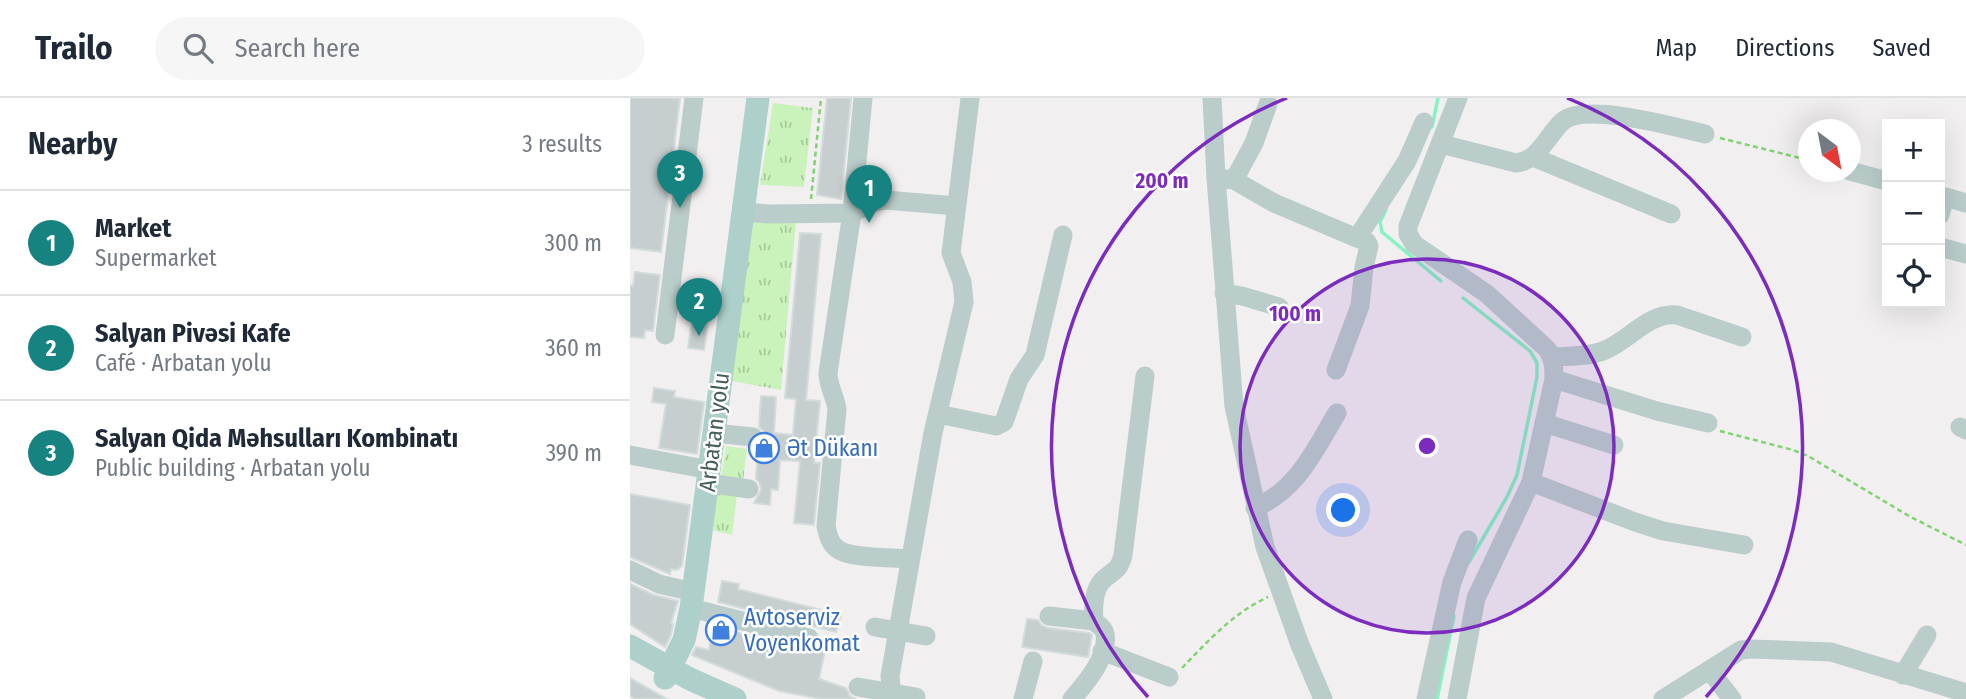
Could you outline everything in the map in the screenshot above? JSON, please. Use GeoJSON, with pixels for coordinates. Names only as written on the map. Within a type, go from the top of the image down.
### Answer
{"type":"FeatureCollection","features":[{"type":"Feature","properties":{"kind":"main road","name":"Arbatan yolu"},"geometry":{"type":"LineString","coordinates":[[668,673],[684,640],[692,600],[758,98]]}},
{"type":"Feature","properties":{"kind":"main road"},"geometry":{"type":"LineString","coordinates":[[630,646],[708,699]]}},
{"type":"Feature","properties":{"kind":"main road"},"geometry":{"type":"LineString","coordinates":[[630,659],[735,699]]}},
{"type":"Feature","properties":{"kind":"street"},"geometry":{"type":"LineString","coordinates":[[664,335],[694,98]]}},
{"type":"Feature","properties":{"kind":"street"},"geometry":{"type":"LineString","coordinates":[[863,98],[852,213],[828,373],[828,383],[836,399],[837,409],[826,526],[836,549],[847,553],[910,559]]}},
{"type":"Feature","properties":{"kind":"street"},"geometry":{"type":"LineString","coordinates":[[892,696],[890,676],[933,433],[964,302],[962,282],[951,253],[971,98]]}},
{"type":"Feature","properties":{"kind":"street"},"geometry":{"type":"LineString","coordinates":[[1212,98],[1225,179],[1224,293],[1234,406],[1255,508],[1281,592],[1323,699]]}},
{"type":"Feature","properties":{"kind":"street"},"geometry":{"type":"LineString","coordinates":[[1457,699],[1476,598],[1531,482],[1554,379],[1553,357],[1548,349],[1499,303],[1414,244],[1408,234],[1408,226],[1458,98]]}},
{"type":"Feature","properties":{"kind":"street"},"geometry":{"type":"LineString","coordinates":[[1225,179],[1258,135],[1268,104]]}},
{"type":"Feature","properties":{"kind":"street"},"geometry":{"type":"LineString","coordinates":[[1440,144],[1516,163],[1524,162],[1533,157],[1563,122],[1580,113],[1646,121],[1705,134]]}},
{"type":"Feature","properties":{"kind":"street"},"geometry":{"type":"LineString","coordinates":[[1357,238],[1407,161],[1424,122]]}},
{"type":"Feature","properties":{"kind":"street"},"geometry":{"type":"LineString","coordinates":[[1533,157],[1671,214]]}},
{"type":"Feature","properties":{"kind":"street"},"geometry":{"type":"LineString","coordinates":[[1861,174],[1882,180]]}},
{"type":"Feature","properties":{"kind":"street"},"geometry":{"type":"LineString","coordinates":[[1225,179],[1274,204],[1367,242],[1369,246],[1360,306],[1336,370]]}},
{"type":"Feature","properties":{"kind":"street"},"geometry":{"type":"LineString","coordinates":[[743,212],[852,213],[886,200],[956,206]]}},
{"type":"Feature","properties":{"kind":"street"},"geometry":{"type":"LineString","coordinates":[[1945,203],[1966,202]]}},
{"type":"Feature","properties":{"kind":"street"},"geometry":{"type":"LineString","coordinates":[[938,414],[996,426],[1004,422],[1020,379],[1035,355],[1063,235]]}},
{"type":"Feature","properties":{"kind":"street"},"geometry":{"type":"LineString","coordinates":[[1945,248],[1966,254]]}},
{"type":"Feature","properties":{"kind":"street"},"geometry":{"type":"LineString","coordinates":[[1224,293],[1279,307]]}},
{"type":"Feature","properties":{"kind":"street"},"geometry":{"type":"LineString","coordinates":[[1553,357],[1601,352],[1619,344],[1658,316],[1667,314],[1742,337]]}},
{"type":"Feature","properties":{"kind":"street"},"geometry":{"type":"LineString","coordinates":[[1094,621],[1096,590],[1101,582],[1116,571],[1123,555],[1145,376]]}},
{"type":"Feature","properties":{"kind":"street"},"geometry":{"type":"LineString","coordinates":[[1554,379],[1657,411],[1708,423]]}},
{"type":"Feature","properties":{"kind":"street"},"geometry":{"type":"LineString","coordinates":[[1255,508],[1270,501],[1297,478],[1337,413]]}},
{"type":"Feature","properties":{"kind":"street"},"geometry":{"type":"LineString","coordinates":[[1544,423],[1614,445]]}},
{"type":"Feature","properties":{"kind":"street"},"geometry":{"type":"LineString","coordinates":[[714,433],[753,437]]}},
{"type":"Feature","properties":{"kind":"street"},"geometry":{"type":"LineString","coordinates":[[630,455],[749,489]]}},
{"type":"Feature","properties":{"kind":"street"},"geometry":{"type":"LineString","coordinates":[[1531,482],[1663,531],[1744,545]]}},
{"type":"Feature","properties":{"kind":"street"},"geometry":{"type":"LineString","coordinates":[[1426,699],[1452,582],[1468,540]]}},
{"type":"Feature","properties":{"kind":"street"},"geometry":{"type":"LineString","coordinates":[[630,570],[692,600],[809,638]]}},
{"type":"Feature","properties":{"kind":"street"},"geometry":{"type":"LineString","coordinates":[[1049,616],[1094,621],[1103,628],[1105,635],[1102,651],[1085,683],[1072,699]]}},
{"type":"Feature","properties":{"kind":"street"},"geometry":{"type":"LineString","coordinates":[[875,627],[926,636]]}},
{"type":"Feature","properties":{"kind":"street"},"geometry":{"type":"LineString","coordinates":[[1903,675],[1927,635]]}},
{"type":"Feature","properties":{"kind":"street"},"geometry":{"type":"LineString","coordinates":[[1663,699],[1741,650],[1751,649],[1831,652],[1954,694]]}},
{"type":"Feature","properties":{"kind":"street"},"geometry":{"type":"LineString","coordinates":[[1102,651],[1170,677]]}},
{"type":"Feature","properties":{"kind":"street"},"geometry":{"type":"LineString","coordinates":[[1023,699],[1033,661]]}},
{"type":"Feature","properties":{"kind":"street"},"geometry":{"type":"LineString","coordinates":[[1710,671],[1731,699]]}},
{"type":"Feature","properties":{"kind":"street"},"geometry":{"type":"LineString","coordinates":[[858,687],[892,696],[916,697]]}},
{"type":"Feature","properties":{"kind":"path"},"geometry":{"type":"LineString","coordinates":[[810,213],[821,98]]}},
{"type":"Feature","properties":{"kind":"path"},"geometry":{"type":"LineString","coordinates":[[1705,134],[1798,157]]}},
{"type":"Feature","properties":{"kind":"path"},"geometry":{"type":"LineString","coordinates":[[1708,423],[1713,429],[1808,456],[1909,516],[1966,545]]}},
{"type":"Feature","properties":{"kind":"path"},"geometry":{"type":"LineString","coordinates":[[1170,677],[1241,612],[1281,592]]}},
{"type":"Feature","properties":{"kind":"green space"},"geometry":{"type":"Polygon","coordinates":[[[773,103],[813,108],[804,187],[760,185],[773,103]]]}},
{"type":"Feature","properties":{"kind":"green space"},"geometry":{"type":"Polygon","coordinates":[[[751,219],[796,221],[781,390],[732,381],[751,219]]]}},
{"type":"Feature","properties":{"kind":"green space"},"geometry":{"type":"Polygon","coordinates":[[[726,446],[747,449],[743,481],[721,478],[726,446]]]}},
{"type":"Feature","properties":{"kind":"green space"},"geometry":{"type":"Polygon","coordinates":[[[717,491],[737,495],[732,535],[712,530],[717,491]]]}},
{"type":"Feature","properties":{"kind":"building"},"geometry":{"type":"Polygon","coordinates":[[[630,98],[680,98],[661,252],[630,248],[630,98]]]}},
{"type":"Feature","properties":{"kind":"building"},"geometry":{"type":"Polygon","coordinates":[[[827,98],[851,98],[841,199],[817,195],[827,98]]]}},
{"type":"Feature","properties":{"kind":"building"},"geometry":{"type":"Polygon","coordinates":[[[800,233],[821,234],[806,400],[820,401],[814,463],[820,463],[814,525],[794,523],[800,461],[780,460],[778,490],[771,489],[770,505],[754,503],[761,490],[756,479],[758,448],[765,438],[764,431],[759,427],[761,396],[776,397],[774,433],[793,435],[796,399],[785,398],[800,233]]]}},
{"type":"Feature","properties":{"kind":"building"},"geometry":{"type":"Polygon","coordinates":[[[635,272],[660,275],[653,331],[645,330],[644,338],[630,337],[630,285],[633,286],[635,272]]]}},
{"type":"Feature","properties":{"kind":"building"},"geometry":{"type":"Polygon","coordinates":[[[692,321],[708,323],[704,350],[688,348],[692,321]]]}},
{"type":"Feature","properties":{"kind":"building"},"geometry":{"type":"Polygon","coordinates":[[[654,388],[675,391],[674,397],[704,402],[697,454],[659,448],[666,404],[652,402],[654,388]]]}},
{"type":"Feature","properties":{"kind":"building"},"geometry":{"type":"Polygon","coordinates":[[[630,494],[690,505],[682,566],[677,570],[671,569],[670,574],[630,557],[630,494]]]}},
{"type":"Feature","properties":{"kind":"building"},"geometry":{"type":"Polygon","coordinates":[[[722,581],[739,584],[738,589],[841,615],[836,632],[718,602],[722,581]]]}},
{"type":"Feature","properties":{"kind":"building"},"geometry":{"type":"Polygon","coordinates":[[[630,584],[654,595],[678,601],[671,623],[671,635],[665,647],[630,624],[630,584]]]}},
{"type":"Feature","properties":{"kind":"building"},"geometry":{"type":"Polygon","coordinates":[[[1027,619],[1038,620],[1048,628],[1089,633],[1092,635],[1088,657],[1022,647],[1027,619]]]}},
{"type":"Feature","properties":{"kind":"building"},"geometry":{"type":"Polygon","coordinates":[[[713,626],[806,650],[825,650],[819,679],[846,688],[850,696],[856,699],[821,699],[779,691],[692,655],[696,647],[709,650],[713,626]]]}},
{"type":"Feature","properties":{"kind":"building"},"geometry":{"type":"Polygon","coordinates":[[[630,678],[667,699],[635,699],[630,696],[630,678]]]}},
{"type":"Feature","properties":{"kind":"waterway"},"geometry":{"type":"LineString","coordinates":[[1432,127],[1438,98]]}},
{"type":"Feature","properties":{"kind":"waterway"},"geometry":{"type":"LineString","coordinates":[[1386,210],[1380,222],[1382,232],[1441,281]]}},
{"type":"Feature","properties":{"kind":"waterway"},"geometry":{"type":"LineString","coordinates":[[1463,298],[1530,351],[1537,363],[1537,377],[1517,475],[1469,562]]}},
{"type":"Feature","properties":{"kind":"waterway"},"geometry":{"type":"LineString","coordinates":[[1437,699],[1454,616]]}},
{"type":"Feature","properties":{"kind":"place","name":"Salyan Qida Məhsulları Kombinatı"},"geometry":{"type":"Point","coordinates":[680,208]}},
{"type":"Feature","properties":{"kind":"place","name":"Market"},"geometry":{"type":"Point","coordinates":[869,223]}},
{"type":"Feature","properties":{"kind":"place","name":"Salyan Pivəsi Kafe"},"geometry":{"type":"Point","coordinates":[699,336]}},
{"type":"Feature","properties":{"kind":"place","name":"Ət Dükanı"},"geometry":{"type":"Point","coordinates":[764,448]}},
{"type":"Feature","properties":{"kind":"place","name":"Avtoserviz Voyenkomat"},"geometry":{"type":"Point","coordinates":[721,630]}}]}
